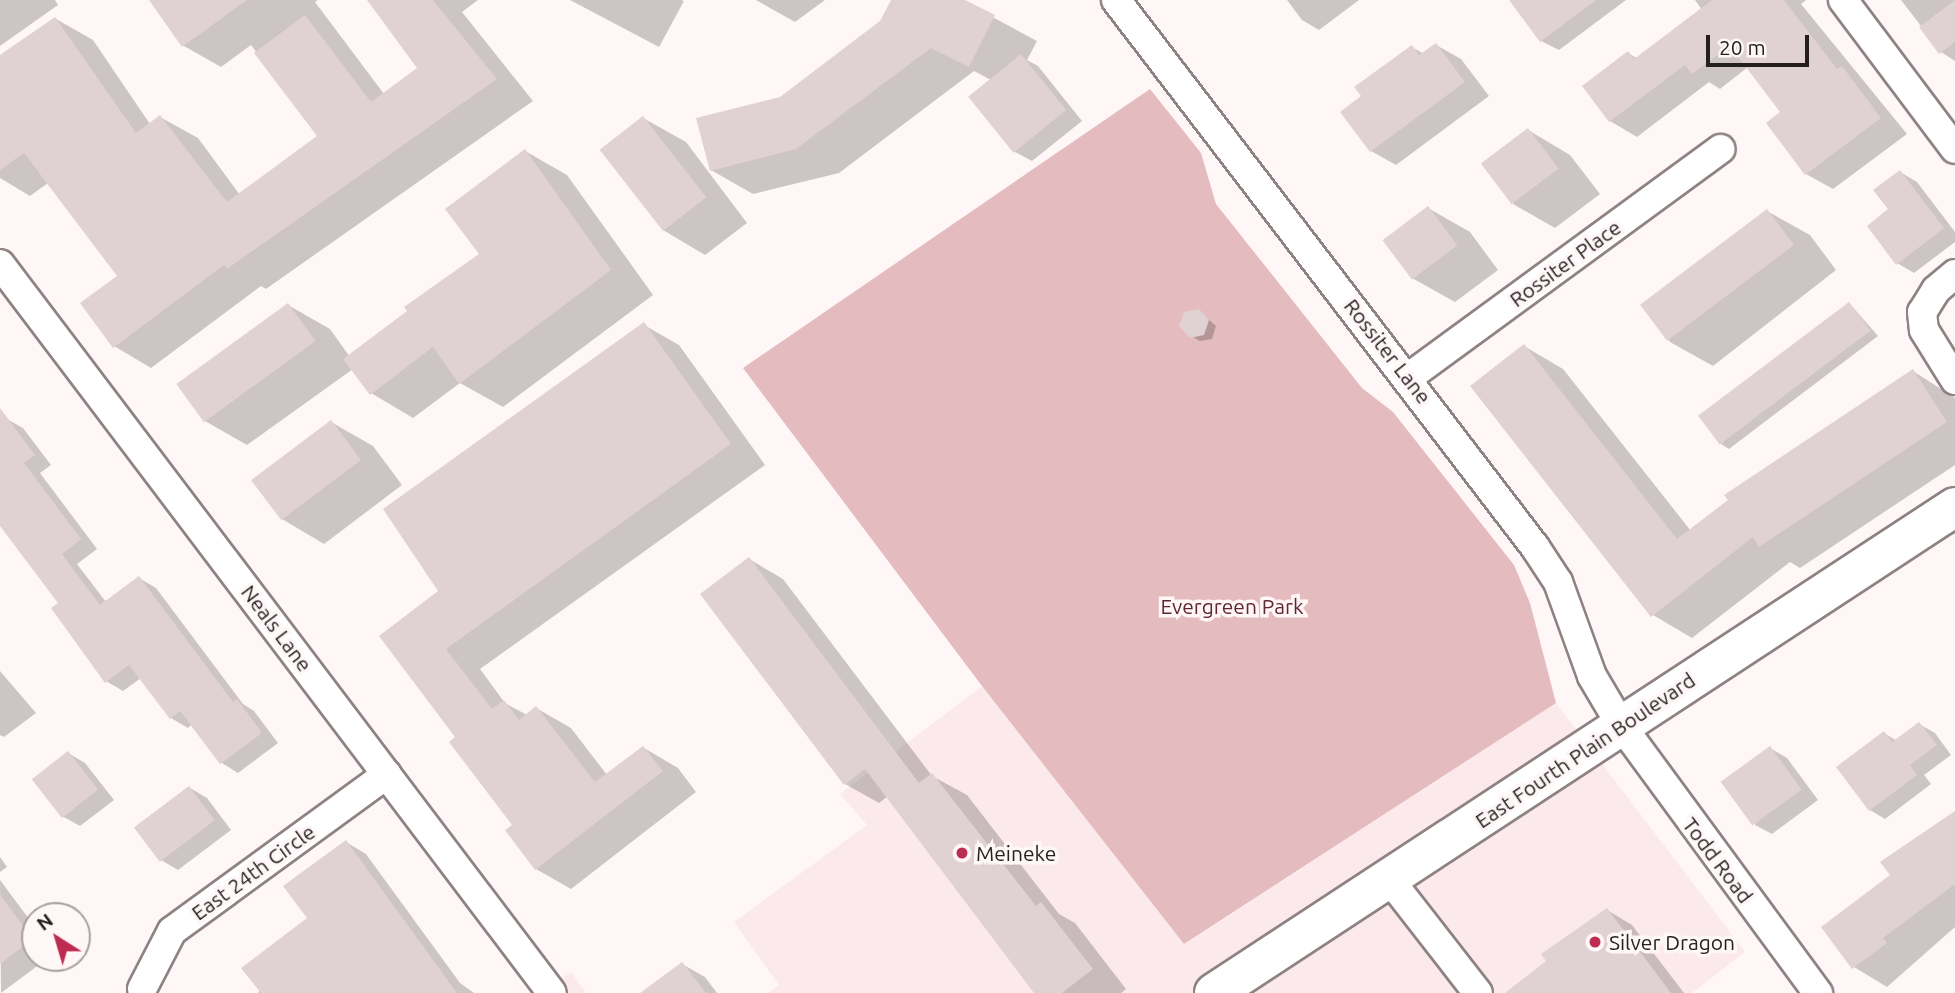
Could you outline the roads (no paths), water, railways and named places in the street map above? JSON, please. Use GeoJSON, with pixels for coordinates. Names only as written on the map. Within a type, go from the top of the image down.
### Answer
{"type":"FeatureCollection","features":[{"type":"Feature","properties":{"kind":"main road","name":"East Fourth Plain Boulevard"},"geometry":{"type":"LineString","coordinates":[[1214,993],[1955,507]]}},
{"type":"Feature","properties":{"kind":"street","name":"Rossiter Lane"},"geometry":{"type":"LineString","coordinates":[[1115,0],[1409,377],[1558,582],[1592,677],[1621,725]]}},
{"type":"Feature","properties":{"kind":"street"},"geometry":{"type":"LineString","coordinates":[[1843,0],[1955,149]]}},
{"type":"Feature","properties":{"kind":"street","name":"Rossiter Place"},"geometry":{"type":"LineString","coordinates":[[1409,377],[1721,149]]}},
{"type":"Feature","properties":{"kind":"street","name":"Neals Lane"},"geometry":{"type":"LineString","coordinates":[[0,264],[552,993]]}},
{"type":"Feature","properties":{"kind":"street"},"geometry":{"type":"LineString","coordinates":[[1955,274],[1922,312],[1924,330],[1955,380]]}},
{"type":"Feature","properties":{"kind":"street","name":"Todd Road"},"geometry":{"type":"LineString","coordinates":[[1621,725],[1818,993]]}},
{"type":"Feature","properties":{"kind":"street","name":"East 24th Circle"},"geometry":{"type":"LineString","coordinates":[[142,989],[172,931],[387,774]]}},
{"type":"Feature","properties":{"kind":"street"},"geometry":{"type":"LineString","coordinates":[[1390,880],[1478,993]]}},
{"type":"Feature","properties":{"kind":"place","name":"Meineke"},"geometry":{"type":"Point","coordinates":[962,853]}},
{"type":"Feature","properties":{"kind":"place","name":"Silver Dragon"},"geometry":{"type":"Point","coordinates":[1595,942]}},
{"type":"Feature","properties":{"kind":"park label","name":"Evergreen Park"},"geometry":{"type":"Point","coordinates":[1232,606]}}]}
